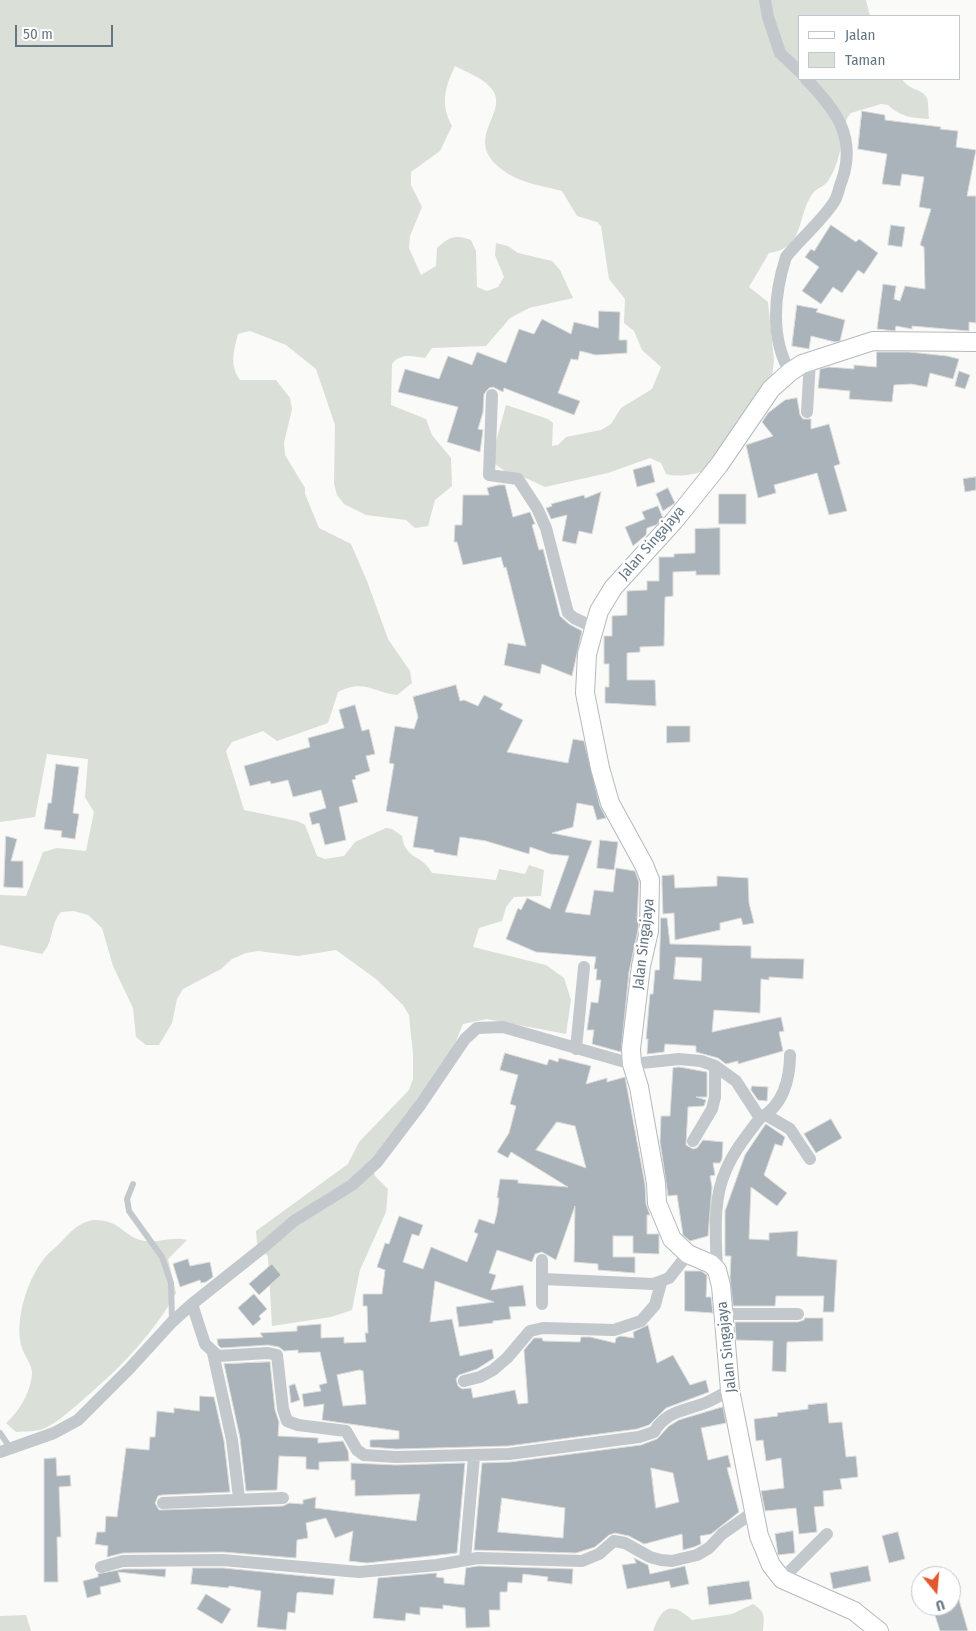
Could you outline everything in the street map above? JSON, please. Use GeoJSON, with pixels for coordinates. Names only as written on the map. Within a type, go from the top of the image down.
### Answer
{"type":"FeatureCollection","features":[{"type":"Feature","properties":{"kind":"street"},"geometry":{"type":"LineString","coordinates":[[766,0],[768,17],[780,53],[798,70]]}},
{"type":"Feature","properties":{"kind":"street"},"geometry":{"type":"LineString","coordinates":[[790,372],[781,357],[776,336],[782,269],[791,251],[835,200],[844,173],[848,149],[843,130],[835,113],[825,98],[807,80]]}},
{"type":"Feature","properties":{"kind":"street","name":"Jalan Singajaya"},"geometry":{"type":"LineString","coordinates":[[782,1579],[771,1565],[758,1536],[755,1511],[730,1390],[725,1348],[724,1314],[717,1270],[712,1264],[688,1254],[672,1239],[657,1203],[639,1087],[632,1064],[633,1028],[641,966],[649,931],[650,880],[644,865],[610,803],[585,693],[585,668],[600,611],[613,588],[674,521],[718,465],[771,389],[790,372],[810,361],[874,341],[976,342]]}},
{"type":"Feature","properties":{"kind":"street"},"geometry":{"type":"LineString","coordinates":[[807,412],[810,361]]}},
{"type":"Feature","properties":{"kind":"street"},"geometry":{"type":"LineString","coordinates":[[492,395],[489,475],[515,478],[525,487],[546,528],[568,613],[595,628]]}},
{"type":"Feature","properties":{"kind":"street"},"geometry":{"type":"LineString","coordinates":[[576,1049],[584,967]]}},
{"type":"Feature","properties":{"kind":"street"},"geometry":{"type":"LineString","coordinates":[[6,1450],[54,1433],[78,1420],[129,1369],[172,1322],[192,1304],[294,1220],[352,1185],[377,1162],[421,1104],[472,1030],[483,1027],[503,1028],[632,1064],[691,1059],[715,1066],[736,1081],[763,1117],[790,1129],[810,1160]]}},
{"type":"Feature","properties":{"kind":"street"},"geometry":{"type":"LineString","coordinates":[[717,1270],[716,1238],[720,1189],[726,1170],[741,1143],[785,1091],[790,1074],[790,1055]]}},
{"type":"Feature","properties":{"kind":"street"},"geometry":{"type":"LineString","coordinates":[[693,1142],[712,1109],[715,1098],[715,1066]]}},
{"type":"Feature","properties":{"kind":"street"},"geometry":{"type":"LineString","coordinates":[[542,1279],[638,1284],[662,1283],[669,1278],[688,1254]]}},
{"type":"Feature","properties":{"kind":"street"},"geometry":{"type":"LineString","coordinates":[[542,1260],[542,1304]]}},
{"type":"Feature","properties":{"kind":"street"},"geometry":{"type":"LineString","coordinates":[[464,1381],[480,1377],[493,1370],[507,1358],[530,1332],[542,1328],[614,1330],[641,1322],[655,1305],[662,1283]]}},
{"type":"Feature","properties":{"kind":"street"},"geometry":{"type":"LineString","coordinates":[[192,1304],[199,1330],[205,1344],[213,1353],[218,1356],[268,1353],[277,1355],[283,1409],[287,1421],[298,1425],[346,1431],[357,1450],[364,1455],[396,1457],[509,1454],[646,1436],[654,1432],[657,1426],[669,1414],[705,1403],[730,1390]]}},
{"type":"Feature","properties":{"kind":"street"},"geometry":{"type":"LineString","coordinates":[[724,1314],[798,1314]]}},
{"type":"Feature","properties":{"kind":"street"},"geometry":{"type":"LineString","coordinates":[[213,1353],[232,1440],[239,1498]]}},
{"type":"Feature","properties":{"kind":"street"},"geometry":{"type":"LineString","coordinates":[[465,1559],[474,1456]]}},
{"type":"Feature","properties":{"kind":"street"},"geometry":{"type":"LineString","coordinates":[[163,1503],[239,1498],[283,1498]]}},
{"type":"Feature","properties":{"kind":"street"},"geometry":{"type":"LineString","coordinates":[[101,1567],[124,1561],[223,1560],[359,1572],[437,1565],[465,1559],[582,1561],[600,1554],[614,1541],[625,1543],[650,1557],[672,1560],[697,1555],[709,1548],[722,1534],[755,1511]]}},
{"type":"Feature","properties":{"kind":"street"},"geometry":{"type":"LineString","coordinates":[[826,1534],[782,1579],[854,1611],[879,1631]]}},
{"type":"Feature","properties":{"kind":"lane"},"geometry":{"type":"LineString","coordinates":[[133,1184],[126,1199],[129,1211],[162,1257],[171,1283],[172,1322]]}},
{"type":"Feature","properties":{"kind":"lane"},"geometry":{"type":"LineString","coordinates":[[0,1433],[6,1450]]}},
{"type":"Feature","properties":{"kind":"green space"},"geometry":{"type":"Polygon","coordinates":[[[0,0],[866,0],[870,15],[798,15],[798,80],[903,80],[925,95],[928,100],[929,119],[907,116],[888,105],[881,104],[851,113],[847,118],[838,159],[827,183],[813,193],[804,211],[795,238],[781,250],[769,253],[749,287],[768,302],[774,360],[772,378],[711,468],[689,475],[671,475],[666,474],[661,463],[650,458],[608,473],[545,487],[517,474],[506,472],[495,464],[495,445],[506,405],[548,419],[553,423],[552,446],[558,445],[566,437],[601,430],[611,424],[621,408],[652,389],[661,367],[642,350],[634,331],[624,323],[625,299],[609,279],[601,226],[597,222],[577,216],[562,191],[514,177],[496,164],[487,152],[485,140],[496,106],[495,96],[489,86],[482,80],[455,66],[446,88],[445,96],[446,110],[452,126],[440,151],[411,172],[411,185],[422,207],[410,236],[409,248],[421,275],[436,266],[437,248],[449,239],[461,237],[471,240],[476,251],[477,287],[487,291],[498,287],[504,277],[495,255],[496,243],[508,246],[518,253],[552,261],[560,270],[573,298],[529,308],[510,318],[486,346],[432,348],[425,358],[403,357],[392,364],[391,405],[426,419],[432,435],[451,458],[452,486],[435,500],[428,526],[415,528],[406,520],[366,515],[344,504],[337,495],[334,484],[335,425],[316,369],[286,345],[250,331],[238,334],[233,357],[234,368],[240,380],[276,380],[290,398],[292,409],[284,443],[285,455],[305,488],[305,494],[319,528],[351,544],[388,639],[410,671],[412,683],[397,695],[362,686],[347,688],[338,692],[328,723],[277,741],[263,731],[232,742],[226,751],[244,810],[297,821],[305,825],[317,856],[325,859],[344,856],[355,842],[386,828],[392,829],[402,836],[404,844],[410,853],[424,863],[432,873],[496,880],[499,869],[525,874],[529,865],[544,870],[541,896],[514,897],[506,907],[502,921],[479,928],[473,947],[546,965],[564,978],[571,1000],[566,1034],[487,1019],[463,1024],[451,1054],[371,1162],[375,1176],[388,1189],[386,1212],[360,1270],[352,1310],[331,1317],[272,1326],[268,1257],[257,1243],[256,1231],[348,1164],[359,1142],[409,1090],[413,1079],[413,1054],[409,1015],[403,1005],[376,979],[336,950],[298,956],[258,951],[246,953],[232,959],[221,969],[183,989],[177,999],[172,1023],[159,1045],[146,1045],[136,1037],[133,1008],[113,966],[102,928],[88,915],[74,911],[61,912],[55,922],[49,944],[42,954],[0,945],[0,895],[26,896],[43,852],[57,848],[86,851],[94,812],[85,797],[88,759],[47,754],[35,817],[0,822],[0,0]]]}},
{"type":"Feature","properties":{"kind":"green space"},"geometry":{"type":"Polygon","coordinates":[[[93,1220],[110,1222],[132,1236],[145,1241],[187,1240],[168,1259],[176,1293],[136,1349],[76,1406],[60,1419],[43,1429],[16,1432],[6,1423],[24,1401],[32,1373],[31,1366],[21,1345],[20,1335],[21,1312],[27,1289],[46,1256],[74,1229],[82,1223],[93,1220]]]}},
{"type":"Feature","properties":{"kind":"green space"},"geometry":{"type":"Polygon","coordinates":[[[753,1604],[762,1612],[763,1631],[653,1631],[660,1616],[668,1609],[678,1610],[692,1620],[732,1614],[753,1604]]]}},
{"type":"Feature","properties":{"kind":"green space"},"geometry":{"type":"Polygon","coordinates":[[[26,1615],[31,1631],[0,1631],[0,1616],[26,1615]]]}},
{"type":"Feature","properties":{"kind":"building"},"geometry":{"type":"Polygon","coordinates":[[[862,111],[885,115],[885,120],[958,131],[956,147],[976,150],[967,196],[976,196],[976,323],[969,322],[969,331],[912,326],[912,329],[896,326],[895,331],[877,329],[883,284],[896,286],[894,299],[900,301],[905,286],[925,289],[924,247],[920,245],[931,209],[919,207],[924,177],[902,174],[900,186],[882,184],[887,154],[858,149],[862,111]]]}},
{"type":"Feature","properties":{"kind":"building"},"geometry":{"type":"Polygon","coordinates":[[[831,225],[856,242],[859,239],[878,253],[864,274],[858,270],[842,293],[833,287],[821,304],[802,291],[819,267],[805,257],[811,249],[814,251],[831,225]]]}},
{"type":"Feature","properties":{"kind":"building"},"geometry":{"type":"Polygon","coordinates":[[[891,225],[905,227],[902,247],[888,245],[891,225]]]}},
{"type":"Feature","properties":{"kind":"building"},"geometry":{"type":"Polygon","coordinates":[[[797,305],[818,309],[816,312],[845,320],[840,341],[835,342],[811,336],[809,349],[792,346],[797,305]]]}},
{"type":"Feature","properties":{"kind":"building"},"geometry":{"type":"Polygon","coordinates":[[[599,311],[620,312],[619,340],[627,340],[627,353],[596,355],[580,351],[578,360],[571,359],[558,393],[580,401],[574,415],[504,388],[503,392],[493,387],[489,388],[484,394],[483,412],[478,429],[483,430],[480,452],[447,442],[458,407],[398,392],[405,369],[439,379],[448,356],[472,365],[477,352],[506,363],[519,329],[534,334],[542,319],[571,334],[574,322],[598,328],[599,311]]]}},
{"type":"Feature","properties":{"kind":"building"},"geometry":{"type":"Polygon","coordinates":[[[877,352],[909,352],[959,359],[953,379],[930,373],[927,387],[911,384],[894,385],[892,402],[849,399],[850,391],[818,388],[820,369],[829,367],[854,369],[854,365],[876,367],[877,352]]]}},
{"type":"Feature","properties":{"kind":"building"},"geometry":{"type":"Polygon","coordinates":[[[959,371],[970,375],[965,389],[955,386],[959,371]]]}},
{"type":"Feature","properties":{"kind":"building"},"geometry":{"type":"Polygon","coordinates":[[[797,398],[800,415],[803,419],[811,419],[811,429],[829,424],[840,464],[834,466],[847,511],[829,515],[817,473],[774,485],[776,493],[758,498],[746,445],[773,436],[762,422],[768,413],[785,400],[797,398]]]}},
{"type":"Feature","properties":{"kind":"building"},"geometry":{"type":"Polygon","coordinates":[[[651,465],[655,482],[637,487],[633,470],[651,465]]]}},
{"type":"Feature","properties":{"kind":"building"},"geometry":{"type":"Polygon","coordinates":[[[976,477],[976,490],[965,492],[963,479],[976,477]]]}},
{"type":"Feature","properties":{"kind":"building"},"geometry":{"type":"Polygon","coordinates":[[[505,485],[513,517],[530,512],[535,524],[532,525],[539,550],[543,549],[560,616],[569,624],[582,631],[572,676],[542,664],[540,674],[504,665],[508,643],[526,646],[506,567],[504,568],[501,557],[463,565],[457,542],[454,542],[455,525],[462,525],[463,495],[489,495],[487,488],[505,485]]]}},
{"type":"Feature","properties":{"kind":"building"},"geometry":{"type":"Polygon","coordinates":[[[668,488],[675,503],[663,511],[656,494],[668,488]]]}},
{"type":"Feature","properties":{"kind":"building"},"geometry":{"type":"Polygon","coordinates":[[[601,492],[592,534],[579,531],[576,544],[562,541],[567,515],[551,519],[546,508],[552,506],[551,504],[584,495],[585,498],[601,492]]]}},
{"type":"Feature","properties":{"kind":"building"},"geometry":{"type":"Polygon","coordinates":[[[719,494],[746,494],[746,524],[719,524],[719,494]]]}},
{"type":"Feature","properties":{"kind":"building"},"geometry":{"type":"Polygon","coordinates":[[[658,506],[663,518],[656,525],[647,528],[646,535],[633,546],[625,527],[645,519],[642,512],[658,506]]]}},
{"type":"Feature","properties":{"kind":"building"},"geometry":{"type":"Polygon","coordinates":[[[720,528],[720,575],[696,575],[696,571],[673,572],[673,596],[665,597],[664,646],[640,647],[640,652],[627,653],[627,680],[655,680],[656,706],[605,703],[605,687],[609,687],[609,664],[604,664],[604,636],[612,636],[612,616],[627,615],[627,591],[647,590],[647,581],[659,581],[659,557],[674,557],[674,554],[695,553],[695,529],[720,528]]]}},
{"type":"Feature","properties":{"kind":"building"},"geometry":{"type":"Polygon","coordinates":[[[456,685],[460,701],[464,700],[478,706],[484,695],[503,704],[500,709],[523,720],[507,752],[568,763],[573,739],[584,741],[600,806],[606,818],[597,820],[593,806],[577,803],[573,827],[552,833],[592,841],[565,912],[590,915],[594,890],[613,892],[616,868],[635,871],[639,882],[638,930],[629,972],[621,1052],[592,1044],[594,1030],[587,1030],[591,1002],[598,1003],[601,980],[596,980],[597,969],[594,969],[596,957],[536,952],[506,939],[518,908],[521,910],[527,898],[550,909],[569,856],[550,854],[530,847],[529,854],[486,841],[460,837],[457,856],[413,847],[418,817],[386,811],[394,764],[389,763],[395,726],[414,729],[418,717],[413,697],[456,685]]]}},
{"type":"Feature","properties":{"kind":"building"},"geometry":{"type":"Polygon","coordinates":[[[355,705],[362,731],[369,729],[375,754],[366,756],[370,771],[355,776],[356,779],[352,780],[358,802],[339,807],[346,840],[325,845],[319,823],[312,825],[309,813],[326,808],[321,790],[293,797],[288,780],[271,784],[270,781],[250,786],[244,766],[310,747],[308,738],[344,728],[339,710],[355,705]]]}},
{"type":"Feature","properties":{"kind":"building"},"geometry":{"type":"Polygon","coordinates":[[[667,726],[690,726],[690,742],[667,743],[667,726]]]}},
{"type":"Feature","properties":{"kind":"building"},"geometry":{"type":"Polygon","coordinates":[[[56,764],[79,767],[73,813],[79,814],[75,839],[61,837],[62,831],[44,829],[48,803],[51,803],[56,764]]]}},
{"type":"Feature","properties":{"kind":"building"},"geometry":{"type":"Polygon","coordinates":[[[6,836],[17,839],[11,861],[23,861],[23,888],[4,887],[6,836]]]}},
{"type":"Feature","properties":{"kind":"building"},"geometry":{"type":"Polygon","coordinates":[[[600,840],[618,842],[614,870],[597,868],[600,840]]]}},
{"type":"Feature","properties":{"kind":"building"},"geometry":{"type":"Polygon","coordinates":[[[674,875],[675,888],[717,886],[717,876],[748,878],[749,903],[754,923],[743,925],[741,918],[720,923],[720,930],[675,940],[674,913],[663,914],[662,885],[662,876],[674,875]]]}},
{"type":"Feature","properties":{"kind":"building"},"geometry":{"type":"Polygon","coordinates":[[[661,918],[667,918],[670,944],[751,946],[751,958],[804,959],[803,979],[769,977],[769,980],[761,979],[760,1013],[714,1010],[712,1032],[781,1017],[784,1031],[779,1032],[783,1051],[738,1064],[738,1061],[726,1064],[718,1058],[696,1052],[696,1046],[665,1044],[664,1052],[647,1054],[648,1039],[646,1039],[650,994],[653,994],[655,970],[659,970],[661,918]],[[676,957],[674,979],[701,981],[702,958],[676,957]]]}},
{"type":"Feature","properties":{"kind":"building"},"geometry":{"type":"Polygon","coordinates":[[[505,1053],[547,1065],[549,1059],[558,1062],[559,1058],[591,1066],[586,1084],[607,1078],[607,1082],[625,1077],[645,1184],[646,1204],[650,1215],[647,1215],[647,1234],[659,1234],[659,1254],[633,1253],[633,1236],[613,1236],[613,1257],[635,1257],[635,1273],[598,1270],[598,1264],[574,1262],[575,1206],[556,1260],[542,1252],[535,1254],[532,1262],[497,1250],[489,1273],[496,1275],[491,1290],[523,1285],[526,1306],[509,1307],[511,1319],[459,1327],[456,1307],[494,1302],[435,1281],[430,1322],[452,1319],[460,1356],[492,1349],[494,1358],[477,1369],[459,1375],[456,1379],[458,1386],[462,1389],[471,1388],[473,1398],[515,1390],[518,1404],[528,1403],[524,1350],[534,1338],[542,1338],[543,1341],[580,1342],[581,1337],[590,1337],[615,1343],[616,1338],[620,1336],[634,1338],[633,1332],[648,1325],[657,1363],[673,1355],[690,1385],[706,1380],[709,1392],[666,1408],[649,1425],[637,1429],[508,1446],[396,1449],[370,1447],[370,1440],[399,1439],[399,1431],[322,1420],[324,1404],[304,1407],[302,1394],[321,1391],[319,1385],[327,1383],[320,1352],[298,1353],[298,1350],[284,1351],[279,1347],[268,1345],[221,1348],[218,1345],[217,1339],[263,1337],[260,1333],[297,1331],[297,1326],[321,1324],[321,1338],[344,1337],[344,1343],[366,1342],[365,1333],[368,1333],[367,1306],[363,1306],[363,1294],[382,1294],[385,1270],[377,1267],[385,1243],[389,1244],[399,1216],[423,1225],[419,1236],[412,1234],[403,1262],[423,1269],[431,1247],[467,1262],[478,1234],[474,1232],[479,1219],[494,1224],[499,1198],[497,1198],[500,1179],[518,1180],[518,1183],[568,1187],[511,1152],[508,1158],[497,1152],[509,1133],[516,1106],[510,1104],[518,1075],[500,1070],[505,1053]],[[557,1122],[536,1150],[586,1168],[575,1126],[557,1122]],[[363,1371],[337,1375],[343,1406],[366,1404],[363,1371]]]}},
{"type":"Feature","properties":{"kind":"building"},"geometry":{"type":"Polygon","coordinates":[[[679,1067],[707,1072],[707,1097],[696,1097],[706,1100],[704,1106],[688,1107],[686,1145],[693,1149],[697,1148],[703,1140],[723,1142],[722,1159],[720,1163],[713,1163],[715,1175],[710,1176],[712,1187],[708,1236],[690,1241],[683,1235],[677,1195],[668,1196],[660,1142],[661,1116],[670,1116],[673,1068],[679,1067]]]}},
{"type":"Feature","properties":{"kind":"building"},"geometry":{"type":"Polygon","coordinates":[[[752,1086],[768,1087],[767,1101],[758,1100],[751,1090],[752,1086]]]}},
{"type":"Feature","properties":{"kind":"building"},"geometry":{"type":"Polygon","coordinates":[[[831,1119],[842,1138],[816,1153],[804,1134],[831,1119]]]}},
{"type":"Feature","properties":{"kind":"building"},"geometry":{"type":"Polygon","coordinates":[[[766,1124],[785,1137],[782,1146],[775,1144],[764,1175],[787,1193],[777,1206],[751,1187],[749,1239],[769,1240],[769,1233],[798,1231],[797,1256],[837,1260],[834,1312],[823,1312],[824,1296],[776,1296],[775,1306],[733,1306],[730,1278],[731,1256],[725,1256],[725,1211],[745,1155],[766,1124]]]}},
{"type":"Feature","properties":{"kind":"building"},"geometry":{"type":"Polygon","coordinates":[[[188,1259],[190,1266],[210,1262],[213,1277],[206,1282],[201,1283],[200,1280],[180,1287],[173,1264],[188,1259]]]}},
{"type":"Feature","properties":{"kind":"building"},"geometry":{"type":"Polygon","coordinates":[[[272,1264],[281,1275],[259,1295],[249,1284],[272,1264]]]}},
{"type":"Feature","properties":{"kind":"building"},"geometry":{"type":"Polygon","coordinates":[[[685,1271],[701,1271],[707,1275],[706,1297],[711,1297],[713,1313],[685,1311],[685,1271]]]}},
{"type":"Feature","properties":{"kind":"building"},"geometry":{"type":"Polygon","coordinates":[[[254,1294],[267,1309],[259,1316],[261,1319],[253,1326],[238,1308],[254,1294]]]}},
{"type":"Feature","properties":{"kind":"building"},"geometry":{"type":"Polygon","coordinates":[[[805,1318],[823,1318],[823,1341],[787,1342],[786,1372],[772,1371],[773,1341],[736,1340],[735,1322],[798,1322],[805,1318]]]}},
{"type":"Feature","properties":{"kind":"building"},"geometry":{"type":"Polygon","coordinates":[[[270,1362],[275,1410],[279,1422],[278,1436],[318,1438],[318,1443],[343,1441],[348,1451],[349,1461],[319,1462],[319,1470],[306,1469],[306,1457],[279,1456],[277,1490],[246,1491],[240,1438],[224,1364],[270,1362]]]}},
{"type":"Feature","properties":{"kind":"building"},"geometry":{"type":"Polygon","coordinates":[[[295,1384],[300,1400],[291,1403],[289,1386],[295,1384]]]}},
{"type":"Feature","properties":{"kind":"building"},"geometry":{"type":"Polygon","coordinates":[[[200,1396],[214,1397],[224,1441],[230,1492],[158,1496],[155,1503],[159,1510],[283,1506],[289,1503],[303,1504],[303,1500],[316,1497],[315,1508],[416,1521],[420,1494],[355,1496],[355,1480],[351,1480],[351,1463],[396,1465],[465,1463],[457,1553],[367,1563],[349,1561],[353,1531],[335,1538],[326,1518],[306,1523],[308,1538],[297,1540],[296,1558],[223,1552],[123,1553],[107,1557],[108,1546],[95,1544],[97,1532],[105,1532],[106,1516],[117,1517],[126,1448],[149,1450],[150,1437],[155,1437],[157,1411],[174,1413],[174,1408],[199,1411],[200,1396]]]}},
{"type":"Feature","properties":{"kind":"building"},"geometry":{"type":"Polygon","coordinates":[[[827,1403],[829,1423],[842,1422],[846,1457],[856,1456],[858,1477],[840,1479],[842,1489],[823,1491],[824,1506],[814,1507],[817,1532],[799,1534],[796,1508],[765,1511],[761,1491],[784,1488],[781,1458],[766,1461],[763,1440],[756,1441],[754,1419],[778,1416],[777,1413],[808,1409],[808,1405],[827,1403]]]}},
{"type":"Feature","properties":{"kind":"building"},"geometry":{"type":"Polygon","coordinates":[[[723,1407],[726,1423],[701,1428],[708,1460],[728,1455],[731,1467],[727,1468],[739,1512],[711,1534],[700,1536],[701,1544],[683,1550],[682,1534],[644,1544],[629,1536],[615,1533],[609,1535],[595,1547],[576,1553],[474,1550],[482,1463],[510,1462],[641,1445],[657,1439],[669,1426],[679,1420],[723,1407]],[[651,1468],[656,1508],[679,1502],[673,1473],[651,1468]],[[502,1498],[498,1532],[563,1538],[565,1508],[502,1498]]]}},
{"type":"Feature","properties":{"kind":"building"},"geometry":{"type":"Polygon","coordinates":[[[56,1458],[57,1476],[70,1475],[71,1486],[59,1487],[61,1537],[57,1537],[58,1582],[44,1582],[44,1459],[56,1458]]]}},
{"type":"Feature","properties":{"kind":"building"},"geometry":{"type":"Polygon","coordinates":[[[793,1531],[795,1553],[778,1555],[775,1534],[793,1531]]]}},
{"type":"Feature","properties":{"kind":"building"},"geometry":{"type":"Polygon","coordinates":[[[898,1532],[905,1559],[889,1563],[882,1536],[898,1532]]]}},
{"type":"Feature","properties":{"kind":"building"},"geometry":{"type":"Polygon","coordinates":[[[634,1558],[648,1565],[650,1574],[685,1566],[689,1584],[671,1588],[669,1581],[627,1589],[622,1565],[636,1563],[634,1558]]]}},
{"type":"Feature","properties":{"kind":"building"},"geometry":{"type":"Polygon","coordinates":[[[479,1566],[573,1569],[572,1584],[547,1581],[548,1577],[523,1574],[522,1583],[508,1582],[507,1592],[500,1592],[500,1610],[489,1610],[490,1627],[466,1628],[465,1608],[443,1605],[443,1609],[420,1607],[420,1615],[406,1613],[405,1621],[373,1618],[378,1578],[437,1573],[436,1577],[444,1578],[444,1583],[464,1585],[466,1568],[479,1566]]]}},
{"type":"Feature","properties":{"kind":"building"},"geometry":{"type":"Polygon","coordinates":[[[868,1566],[871,1581],[833,1589],[830,1573],[868,1566]]]}},
{"type":"Feature","properties":{"kind":"building"},"geometry":{"type":"Polygon","coordinates":[[[193,1568],[223,1568],[335,1579],[333,1595],[297,1593],[295,1613],[288,1612],[286,1630],[257,1627],[261,1591],[229,1586],[228,1588],[191,1584],[193,1568]]]}},
{"type":"Feature","properties":{"kind":"building"},"geometry":{"type":"Polygon","coordinates":[[[124,1569],[166,1569],[165,1577],[118,1572],[121,1582],[100,1587],[101,1594],[87,1598],[83,1581],[98,1577],[98,1574],[124,1569]]]}},
{"type":"Feature","properties":{"kind":"building"},"geometry":{"type":"Polygon","coordinates":[[[749,1581],[752,1599],[709,1605],[707,1587],[749,1581]]]}},
{"type":"Feature","properties":{"kind":"building"},"geometry":{"type":"Polygon","coordinates":[[[206,1594],[231,1609],[222,1624],[197,1609],[206,1594]]]}},
{"type":"Feature","properties":{"kind":"building"},"geometry":{"type":"Polygon","coordinates":[[[961,1607],[968,1631],[940,1631],[935,1616],[961,1616],[961,1607]]]}}]}
